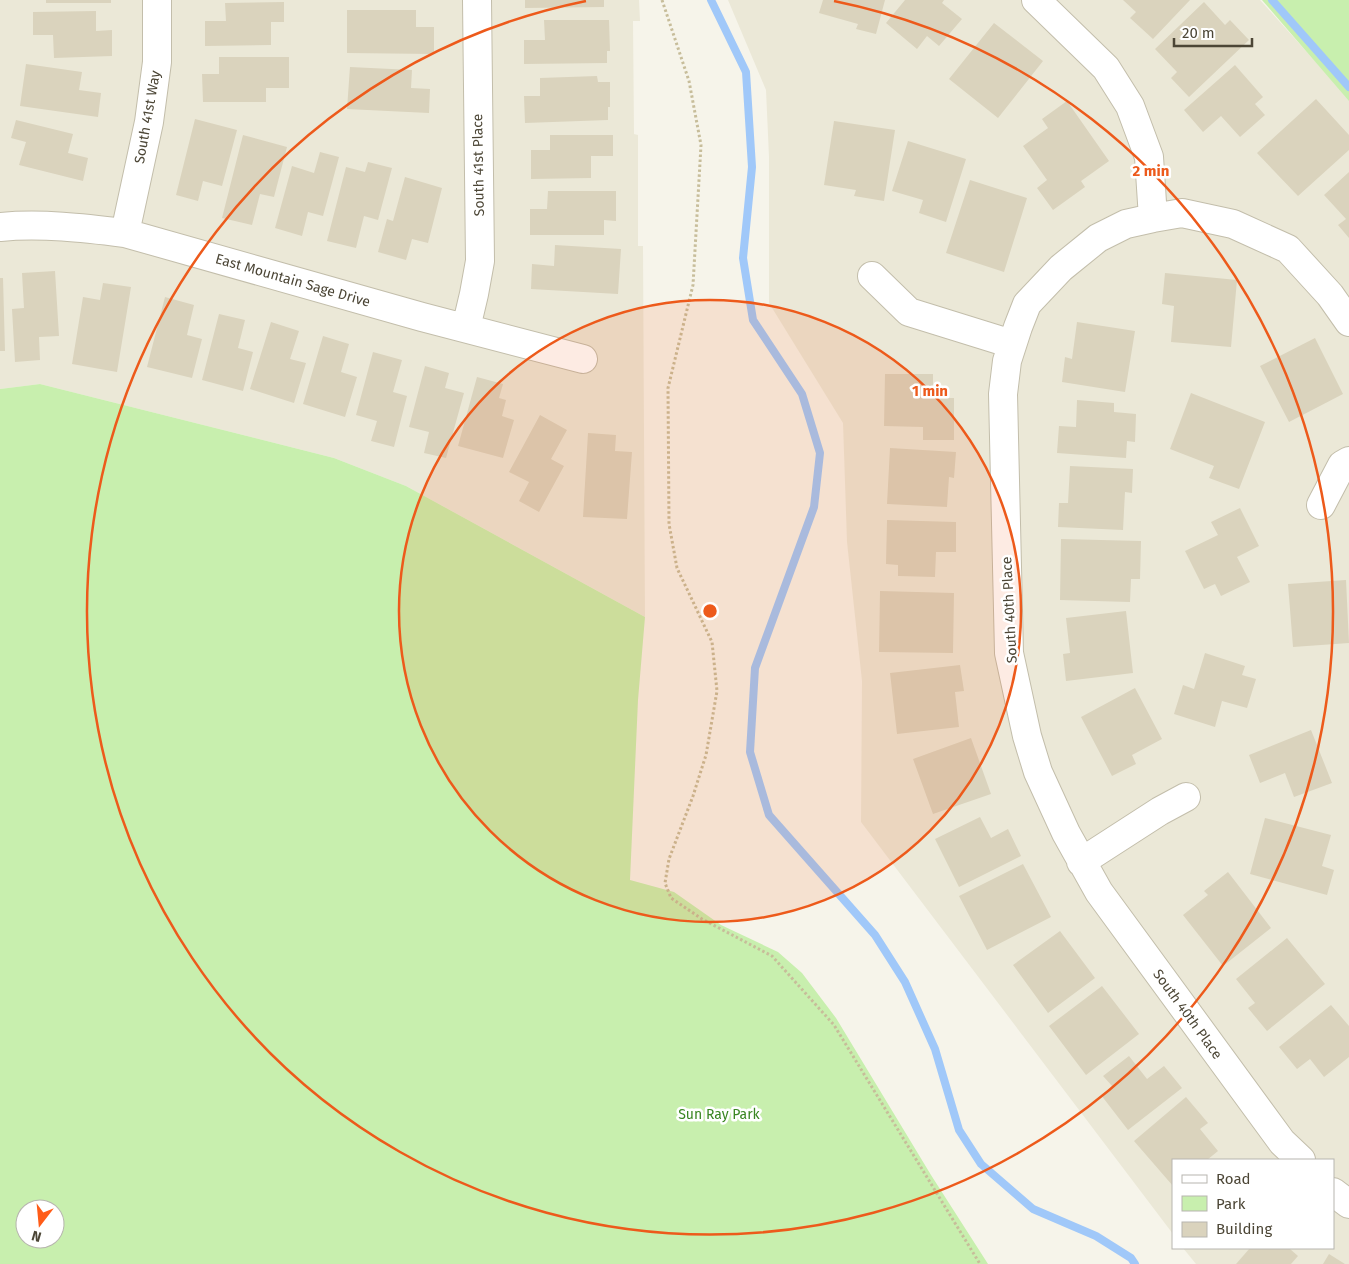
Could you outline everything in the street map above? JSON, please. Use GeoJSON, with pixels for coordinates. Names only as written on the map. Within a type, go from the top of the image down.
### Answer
{"type":"FeatureCollection","features":[{"type":"Feature","properties":{"kind":"street","name":"South 41st Way"},"geometry":{"type":"LineString","coordinates":[[125,233],[149,122],[157,62],[157,0]]}},
{"type":"Feature","properties":{"kind":"street","name":"South 41st Place"},"geometry":{"type":"LineString","coordinates":[[466,328],[480,260],[477,0]]}},
{"type":"Feature","properties":{"kind":"street"},"geometry":{"type":"LineString","coordinates":[[1036,0],[1106,68],[1130,106],[1149,157],[1153,218]]}},
{"type":"Feature","properties":{"kind":"street","name":"South 40th Place"},"geometry":{"type":"LineString","coordinates":[[1300,1159],[1282,1142],[1099,892],[1066,833],[1038,772],[1027,736],[1008,654],[1003,394],[1007,362],[1027,304],[1061,268],[1098,238],[1126,224],[1153,218],[1182,212],[1234,224],[1288,249],[1330,295],[1349,322]]}},
{"type":"Feature","properties":{"kind":"street","name":"East Mountain Sage Drive"},"geometry":{"type":"LineString","coordinates":[[0,227],[79,228],[125,233],[583,359]]}},
{"type":"Feature","properties":{"kind":"street"},"geometry":{"type":"LineString","coordinates":[[872,276],[909,312],[1012,344]]}},
{"type":"Feature","properties":{"kind":"street"},"geometry":{"type":"LineString","coordinates":[[1320,505],[1342,465],[1349,461]]}},
{"type":"Feature","properties":{"kind":"street"},"geometry":{"type":"LineString","coordinates":[[1082,862],[1186,796]]}},
{"type":"Feature","properties":{"kind":"street"},"geometry":{"type":"LineString","coordinates":[[1334,1193],[1349,1204]]}},
{"type":"Feature","properties":{"kind":"path"},"geometry":{"type":"LineString","coordinates":[[662,0],[689,81],[701,145],[693,285],[668,388],[669,524],[677,568],[712,642],[716,691],[706,755],[693,796],[668,859],[665,883],[671,898],[702,919],[772,956],[834,1025],[980,1264]]}},
{"type":"Feature","properties":{"kind":"shaded area"},"geometry":{"type":"Polygon","coordinates":[[[0,0],[639,0],[640,21],[633,21],[634,134],[638,135],[638,246],[643,246],[645,617],[406,486],[334,458],[40,384],[0,389],[0,0]]]}},
{"type":"Feature","properties":{"kind":"shaded area"},"geometry":{"type":"Polygon","coordinates":[[[728,0],[1260,0],[1349,99],[1349,1264],[1196,1264],[1184,1249],[1334,1249],[1334,1159],[1172,1159],[1172,1233],[861,822],[862,681],[847,542],[843,423],[769,303],[769,157],[766,90],[728,0]]]}},
{"type":"Feature","properties":{"kind":"green space"},"geometry":{"type":"Polygon","coordinates":[[[1262,0],[1349,0],[1349,101],[1262,0]]]}},
{"type":"Feature","properties":{"kind":"green space","name":"Sun Ray Park"},"geometry":{"type":"Polygon","coordinates":[[[40,384],[334,458],[406,486],[645,617],[638,700],[630,880],[674,892],[721,925],[778,952],[802,973],[836,1018],[931,1175],[988,1264],[0,1264],[0,389],[40,384]]]}},
{"type":"Feature","properties":{"kind":"building"},"geometry":{"type":"Polygon","coordinates":[[[46,0],[111,0],[111,3],[46,3],[46,0]]]}},
{"type":"Feature","properties":{"kind":"building"},"geometry":{"type":"Polygon","coordinates":[[[525,0],[604,0],[604,7],[525,8],[525,0]]]}},
{"type":"Feature","properties":{"kind":"building"},"geometry":{"type":"Polygon","coordinates":[[[823,0],[885,0],[876,34],[856,29],[858,24],[819,13],[823,0]]]}},
{"type":"Feature","properties":{"kind":"building"},"geometry":{"type":"Polygon","coordinates":[[[905,0],[944,0],[942,3],[962,19],[939,46],[927,36],[917,49],[886,23],[905,0]]]}},
{"type":"Feature","properties":{"kind":"building"},"geometry":{"type":"Polygon","coordinates":[[[1123,0],[1190,0],[1153,39],[1130,18],[1136,12],[1123,0]]]}},
{"type":"Feature","properties":{"kind":"building"},"geometry":{"type":"Polygon","coordinates":[[[284,2],[284,22],[271,22],[271,45],[205,46],[205,21],[226,21],[225,3],[284,2]]]}},
{"type":"Feature","properties":{"kind":"building"},"geometry":{"type":"Polygon","coordinates":[[[1204,2],[1225,25],[1230,20],[1249,40],[1189,97],[1171,78],[1177,72],[1155,49],[1204,2]]]}},
{"type":"Feature","properties":{"kind":"building"},"geometry":{"type":"Polygon","coordinates":[[[347,10],[416,10],[416,27],[434,27],[434,54],[347,53],[347,10]]]}},
{"type":"Feature","properties":{"kind":"building"},"geometry":{"type":"Polygon","coordinates":[[[96,11],[96,31],[112,30],[112,56],[54,58],[53,35],[33,35],[33,12],[96,11]]]}},
{"type":"Feature","properties":{"kind":"building"},"geometry":{"type":"Polygon","coordinates":[[[544,20],[609,20],[610,51],[607,51],[607,63],[524,64],[524,40],[545,40],[544,20]]]}},
{"type":"Feature","properties":{"kind":"building"},"geometry":{"type":"Polygon","coordinates":[[[994,23],[1043,61],[998,118],[949,79],[994,23]]]}},
{"type":"Feature","properties":{"kind":"building"},"geometry":{"type":"Polygon","coordinates":[[[219,57],[289,57],[289,88],[266,88],[266,102],[203,102],[202,74],[219,74],[219,57]]]}},
{"type":"Feature","properties":{"kind":"building"},"geometry":{"type":"Polygon","coordinates":[[[26,64],[82,72],[79,90],[101,93],[98,117],[20,106],[26,64]]]}},
{"type":"Feature","properties":{"kind":"building"},"geometry":{"type":"Polygon","coordinates":[[[1235,65],[1263,97],[1255,104],[1265,115],[1240,137],[1221,116],[1203,132],[1184,110],[1235,65]]]}},
{"type":"Feature","properties":{"kind":"building"},"geometry":{"type":"Polygon","coordinates":[[[350,67],[412,70],[411,88],[430,89],[429,113],[347,109],[350,67]]]}},
{"type":"Feature","properties":{"kind":"building"},"geometry":{"type":"Polygon","coordinates":[[[597,76],[598,82],[610,82],[608,120],[525,123],[524,96],[540,96],[540,78],[597,76]]]}},
{"type":"Feature","properties":{"kind":"building"},"geometry":{"type":"Polygon","coordinates":[[[1316,99],[1349,135],[1349,150],[1298,196],[1257,153],[1316,99]]]}},
{"type":"Feature","properties":{"kind":"building"},"geometry":{"type":"Polygon","coordinates":[[[1067,101],[1109,161],[1081,181],[1085,187],[1053,210],[1037,188],[1047,180],[1023,146],[1048,128],[1042,119],[1067,101]]]}},
{"type":"Feature","properties":{"kind":"building"},"geometry":{"type":"Polygon","coordinates":[[[195,119],[237,130],[222,186],[203,181],[198,201],[176,195],[195,119]]]}},
{"type":"Feature","properties":{"kind":"building"},"geometry":{"type":"Polygon","coordinates":[[[16,120],[73,134],[68,153],[88,158],[83,181],[19,165],[26,142],[11,138],[16,120]]]}},
{"type":"Feature","properties":{"kind":"building"},"geometry":{"type":"Polygon","coordinates":[[[834,121],[895,130],[884,201],[854,196],[856,190],[824,185],[834,121]]]}},
{"type":"Feature","properties":{"kind":"building"},"geometry":{"type":"Polygon","coordinates":[[[243,135],[287,147],[274,197],[260,194],[252,225],[222,218],[243,135]]]}},
{"type":"Feature","properties":{"kind":"building"},"geometry":{"type":"Polygon","coordinates":[[[550,135],[613,135],[613,156],[591,156],[591,178],[531,179],[531,150],[550,150],[550,135]]]}},
{"type":"Feature","properties":{"kind":"building"},"geometry":{"type":"Polygon","coordinates":[[[908,141],[966,159],[946,222],[919,213],[923,200],[892,191],[908,141]]]}},
{"type":"Feature","properties":{"kind":"building"},"geometry":{"type":"Polygon","coordinates":[[[320,152],[339,157],[323,216],[308,212],[302,236],[275,228],[292,166],[314,173],[320,152]]]}},
{"type":"Feature","properties":{"kind":"building"},"geometry":{"type":"Polygon","coordinates":[[[368,162],[392,168],[378,220],[364,216],[356,248],[327,241],[346,167],[365,172],[368,162]]]}},
{"type":"Feature","properties":{"kind":"building"},"geometry":{"type":"Polygon","coordinates":[[[1349,172],[1349,238],[1338,225],[1346,219],[1324,195],[1349,172]]]}},
{"type":"Feature","properties":{"kind":"building"},"geometry":{"type":"Polygon","coordinates":[[[405,177],[442,188],[428,243],[412,239],[406,260],[378,252],[387,219],[393,221],[405,177]]]}},
{"type":"Feature","properties":{"kind":"building"},"geometry":{"type":"Polygon","coordinates":[[[970,180],[1027,198],[1004,272],[946,253],[970,180]]]}},
{"type":"Feature","properties":{"kind":"building"},"geometry":{"type":"Polygon","coordinates":[[[548,191],[616,191],[616,221],[604,220],[604,235],[530,235],[530,209],[547,209],[548,191]]]}},
{"type":"Feature","properties":{"kind":"building"},"geometry":{"type":"Polygon","coordinates":[[[555,245],[621,249],[618,294],[531,289],[532,264],[554,266],[555,245]]]}},
{"type":"Feature","properties":{"kind":"building"},"geometry":{"type":"Polygon","coordinates":[[[55,271],[59,336],[39,337],[40,360],[15,362],[12,309],[24,308],[22,273],[55,271]]]}},
{"type":"Feature","properties":{"kind":"building"},"geometry":{"type":"Polygon","coordinates":[[[1165,273],[1237,280],[1231,347],[1171,342],[1174,306],[1162,304],[1165,273]]]}},
{"type":"Feature","properties":{"kind":"building"},"geometry":{"type":"Polygon","coordinates":[[[0,278],[3,278],[5,351],[0,351],[0,278]]]}},
{"type":"Feature","properties":{"kind":"building"},"geometry":{"type":"Polygon","coordinates":[[[103,283],[131,287],[117,372],[72,364],[83,297],[100,300],[103,283]]]}},
{"type":"Feature","properties":{"kind":"building"},"geometry":{"type":"Polygon","coordinates":[[[165,297],[194,305],[187,335],[202,339],[192,378],[147,367],[165,297]]]}},
{"type":"Feature","properties":{"kind":"building"},"geometry":{"type":"Polygon","coordinates":[[[219,314],[245,320],[238,348],[253,352],[243,391],[202,380],[219,314]]]}},
{"type":"Feature","properties":{"kind":"building"},"geometry":{"type":"Polygon","coordinates":[[[271,322],[299,331],[290,359],[306,363],[294,403],[250,389],[271,322]]]}},
{"type":"Feature","properties":{"kind":"building"},"geometry":{"type":"Polygon","coordinates":[[[1077,322],[1135,331],[1125,392],[1062,382],[1065,357],[1072,359],[1077,322]]]}},
{"type":"Feature","properties":{"kind":"building"},"geometry":{"type":"Polygon","coordinates":[[[323,336],[349,344],[341,372],[357,377],[345,417],[303,404],[323,336]]]}},
{"type":"Feature","properties":{"kind":"building"},"geometry":{"type":"Polygon","coordinates":[[[1315,338],[1343,394],[1289,422],[1260,366],[1315,338]]]}},
{"type":"Feature","properties":{"kind":"building"},"geometry":{"type":"Polygon","coordinates":[[[373,352],[402,360],[393,392],[407,396],[394,447],[371,441],[377,421],[356,415],[373,352]]]}},
{"type":"Feature","properties":{"kind":"building"},"geometry":{"type":"Polygon","coordinates":[[[425,366],[449,373],[445,388],[464,393],[446,458],[424,453],[429,432],[409,427],[425,366]]]}},
{"type":"Feature","properties":{"kind":"building"},"geometry":{"type":"Polygon","coordinates":[[[885,374],[933,374],[933,398],[954,398],[954,440],[923,440],[923,427],[884,426],[885,374]]]}},
{"type":"Feature","properties":{"kind":"building"},"geometry":{"type":"Polygon","coordinates":[[[477,377],[503,384],[499,398],[506,400],[502,416],[514,420],[503,458],[458,446],[477,377]]]}},
{"type":"Feature","properties":{"kind":"building"},"geometry":{"type":"Polygon","coordinates":[[[1191,393],[1265,422],[1239,489],[1209,478],[1214,466],[1170,449],[1191,393]]]}},
{"type":"Feature","properties":{"kind":"building"},"geometry":{"type":"Polygon","coordinates":[[[1077,400],[1114,403],[1114,412],[1136,414],[1135,442],[1127,441],[1126,458],[1057,453],[1059,426],[1076,427],[1077,400]]]}},
{"type":"Feature","properties":{"kind":"building"},"geometry":{"type":"Polygon","coordinates":[[[540,415],[567,430],[551,459],[564,466],[539,512],[519,501],[529,482],[509,472],[540,415]]]}},
{"type":"Feature","properties":{"kind":"building"},"geometry":{"type":"Polygon","coordinates":[[[588,433],[616,435],[615,451],[632,452],[627,519],[583,517],[588,433]]]}},
{"type":"Feature","properties":{"kind":"building"},"geometry":{"type":"Polygon","coordinates":[[[890,448],[956,452],[954,478],[949,477],[947,507],[887,504],[890,448]]]}},
{"type":"Feature","properties":{"kind":"building"},"geometry":{"type":"Polygon","coordinates":[[[1070,466],[1133,469],[1132,493],[1125,492],[1123,530],[1058,527],[1059,503],[1068,503],[1070,466]]]}},
{"type":"Feature","properties":{"kind":"building"},"geometry":{"type":"Polygon","coordinates":[[[1240,508],[1259,546],[1237,557],[1250,582],[1221,596],[1215,584],[1204,589],[1185,551],[1218,535],[1211,522],[1240,508]]]}},
{"type":"Feature","properties":{"kind":"building"},"geometry":{"type":"Polygon","coordinates":[[[887,520],[956,522],[956,552],[936,552],[935,577],[898,576],[898,565],[886,564],[887,520]]]}},
{"type":"Feature","properties":{"kind":"building"},"geometry":{"type":"Polygon","coordinates":[[[1061,539],[1141,541],[1140,579],[1131,579],[1130,602],[1060,600],[1061,539]]]}},
{"type":"Feature","properties":{"kind":"building"},"geometry":{"type":"Polygon","coordinates":[[[1346,580],[1349,643],[1293,647],[1288,584],[1346,580]]]}},
{"type":"Feature","properties":{"kind":"building"},"geometry":{"type":"Polygon","coordinates":[[[880,591],[954,593],[953,653],[879,652],[880,591]]]}},
{"type":"Feature","properties":{"kind":"building"},"geometry":{"type":"Polygon","coordinates":[[[1126,611],[1133,673],[1066,681],[1063,654],[1070,653],[1066,618],[1126,611]]]}},
{"type":"Feature","properties":{"kind":"building"},"geometry":{"type":"Polygon","coordinates":[[[1205,653],[1245,666],[1242,675],[1256,679],[1247,708],[1222,701],[1215,727],[1174,714],[1183,685],[1194,689],[1205,653]]]}},
{"type":"Feature","properties":{"kind":"building"},"geometry":{"type":"Polygon","coordinates":[[[960,665],[964,691],[955,692],[959,727],[897,734],[890,673],[960,665]]]}},
{"type":"Feature","properties":{"kind":"building"},"geometry":{"type":"Polygon","coordinates":[[[1135,688],[1162,739],[1132,755],[1136,764],[1112,776],[1081,717],[1135,688]]]}},
{"type":"Feature","properties":{"kind":"building"},"geometry":{"type":"Polygon","coordinates":[[[1311,730],[1332,783],[1294,797],[1285,773],[1260,783],[1249,755],[1311,730]]]}},
{"type":"Feature","properties":{"kind":"building"},"geometry":{"type":"Polygon","coordinates":[[[971,738],[991,794],[933,814],[913,759],[971,738]]]}},
{"type":"Feature","properties":{"kind":"building"},"geometry":{"type":"Polygon","coordinates":[[[980,817],[991,838],[1008,829],[1021,856],[959,887],[935,839],[980,817]]]}},
{"type":"Feature","properties":{"kind":"building"},"geometry":{"type":"Polygon","coordinates":[[[1265,818],[1331,835],[1322,866],[1334,870],[1327,895],[1250,874],[1265,818]]]}},
{"type":"Feature","properties":{"kind":"building"},"geometry":{"type":"Polygon","coordinates":[[[1023,864],[1051,917],[987,950],[959,896],[1023,864]]]}},
{"type":"Feature","properties":{"kind":"building"},"geometry":{"type":"Polygon","coordinates":[[[1228,872],[1271,928],[1223,966],[1183,915],[1208,895],[1204,891],[1228,872]]]}},
{"type":"Feature","properties":{"kind":"building"},"geometry":{"type":"Polygon","coordinates":[[[1060,931],[1095,978],[1048,1013],[1013,965],[1060,931]]]}},
{"type":"Feature","properties":{"kind":"building"},"geometry":{"type":"Polygon","coordinates":[[[1287,938],[1325,984],[1267,1031],[1248,1008],[1255,1003],[1236,979],[1287,938]]]}},
{"type":"Feature","properties":{"kind":"building"},"geometry":{"type":"Polygon","coordinates":[[[1102,986],[1139,1034],[1086,1075],[1049,1026],[1102,986]]]}},
{"type":"Feature","properties":{"kind":"building"},"geometry":{"type":"Polygon","coordinates":[[[1331,1005],[1349,1026],[1349,1057],[1324,1077],[1310,1059],[1297,1069],[1279,1047],[1331,1005]]]}},
{"type":"Feature","properties":{"kind":"building"},"geometry":{"type":"Polygon","coordinates":[[[1129,1056],[1147,1079],[1164,1066],[1182,1088],[1128,1130],[1101,1095],[1113,1087],[1103,1076],[1129,1056]]]}},
{"type":"Feature","properties":{"kind":"building"},"geometry":{"type":"Polygon","coordinates":[[[1186,1097],[1208,1123],[1200,1129],[1218,1151],[1208,1159],[1172,1159],[1172,1185],[1134,1141],[1186,1097]]]}},
{"type":"Feature","properties":{"kind":"building"},"geometry":{"type":"Polygon","coordinates":[[[1249,1249],[1290,1249],[1298,1256],[1291,1264],[1236,1264],[1249,1249]]]}},
{"type":"Feature","properties":{"kind":"building"},"geometry":{"type":"Polygon","coordinates":[[[1329,1254],[1345,1264],[1323,1264],[1329,1254]]]}},
{"type":"Feature","properties":{"kind":"waterway"},"geometry":{"type":"LineString","coordinates":[[711,0],[746,72],[752,167],[743,258],[753,320],[802,394],[820,453],[814,507],[755,668],[750,752],[769,815],[875,935],[905,982],[935,1049],[959,1130],[981,1164],[1033,1209],[1096,1236],[1131,1258],[1135,1264]]}},
{"type":"Feature","properties":{"kind":"waterway"},"geometry":{"type":"LineString","coordinates":[[1272,0],[1349,87]]}}]}
